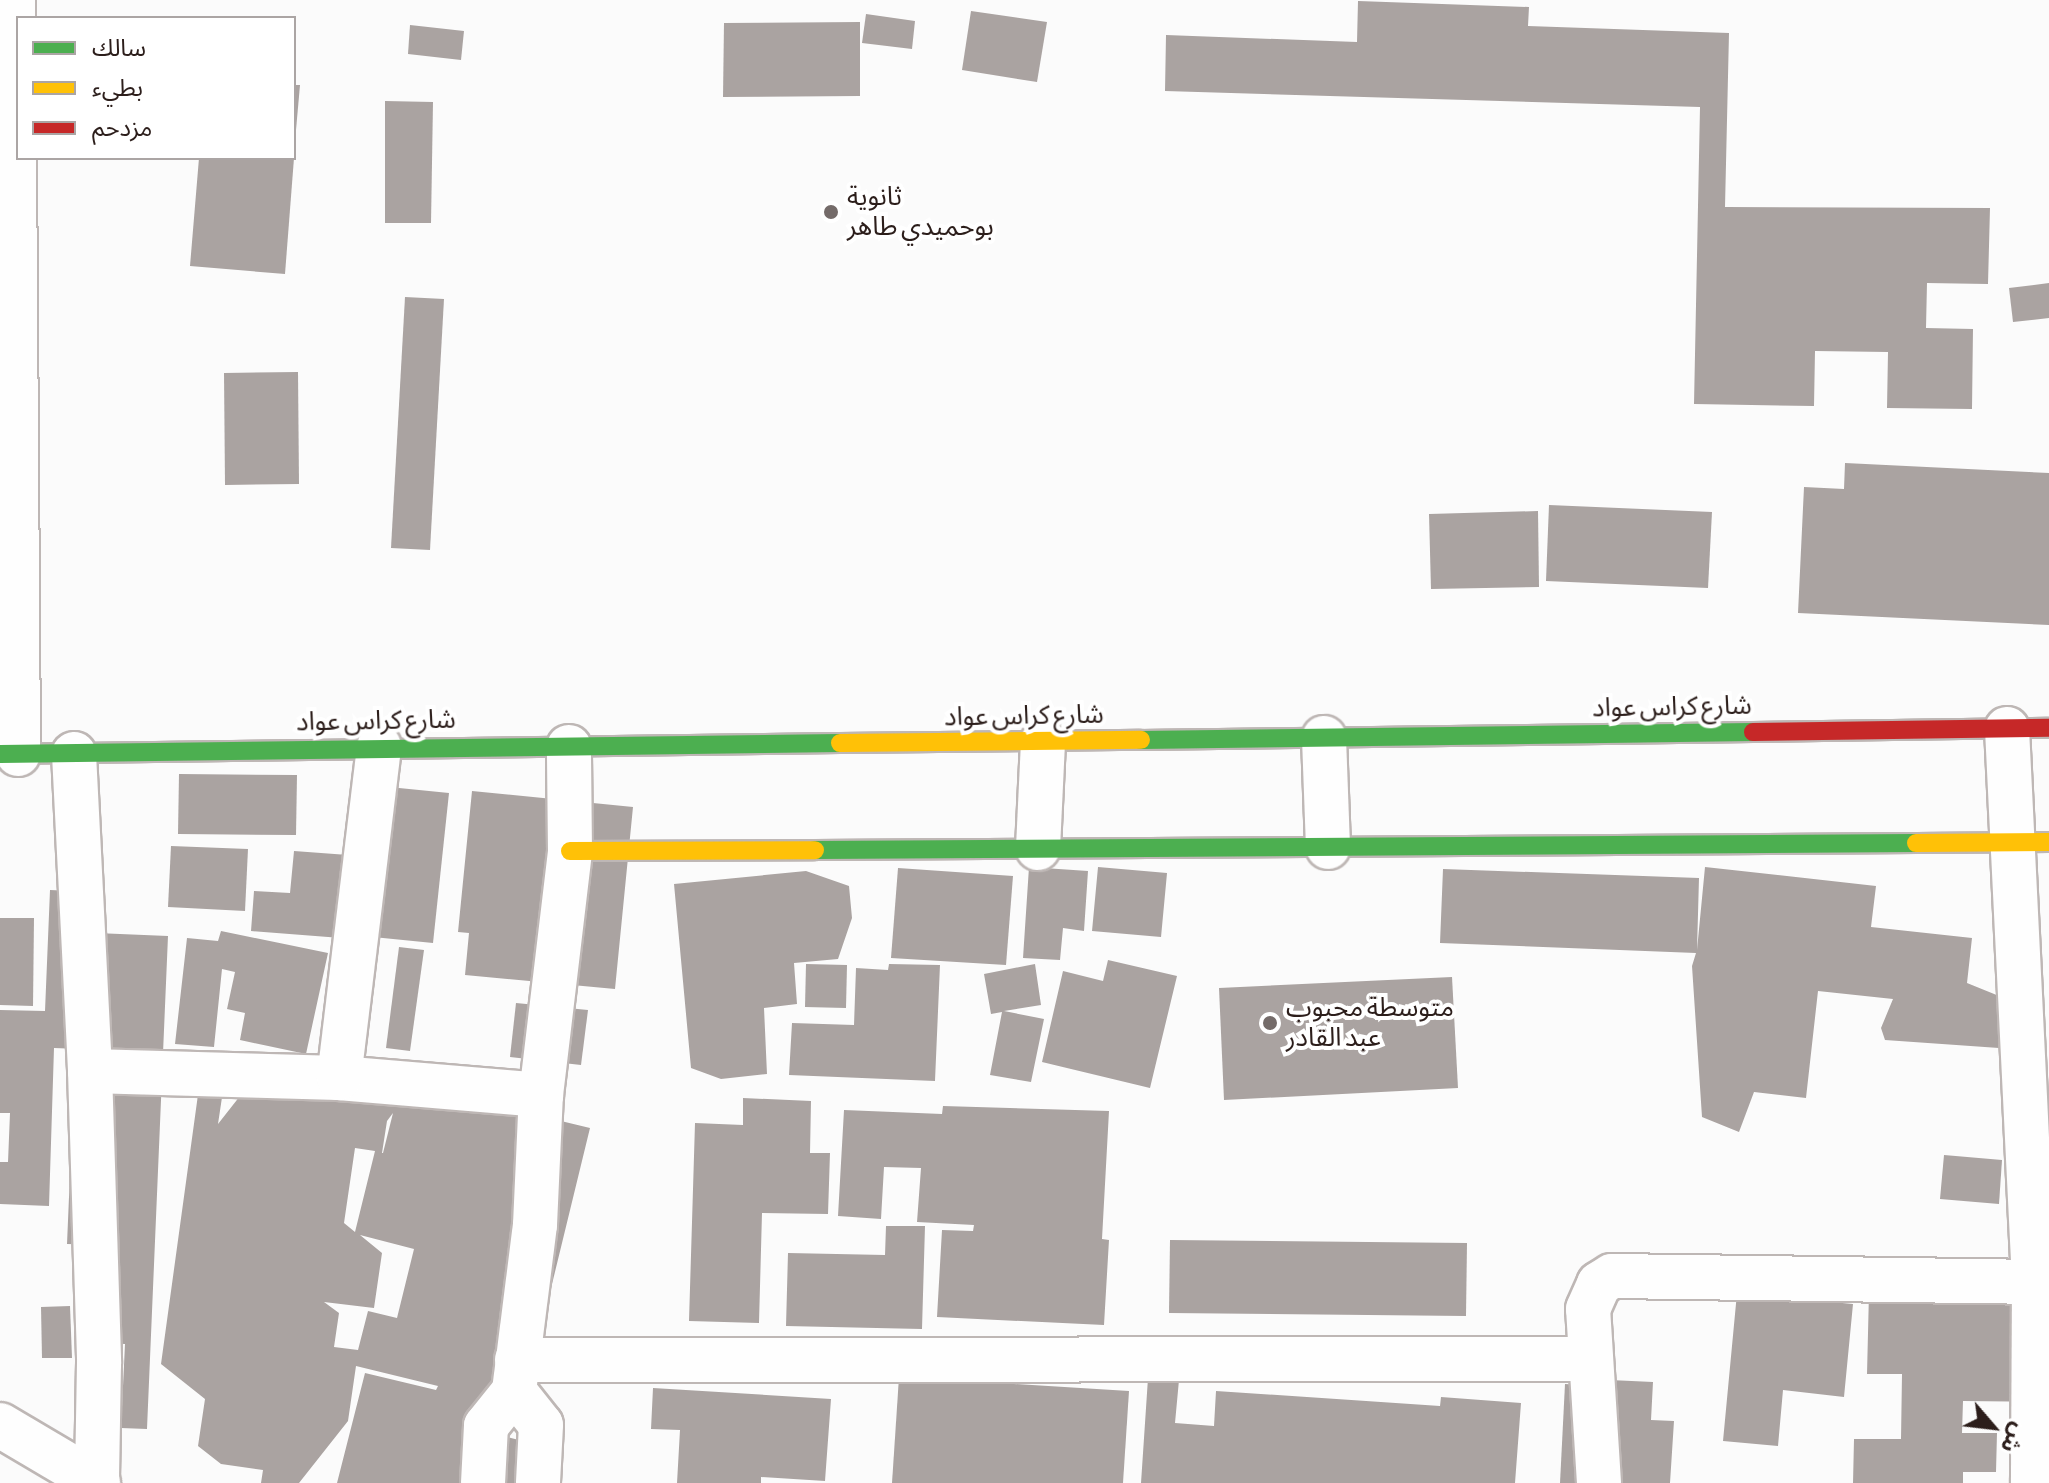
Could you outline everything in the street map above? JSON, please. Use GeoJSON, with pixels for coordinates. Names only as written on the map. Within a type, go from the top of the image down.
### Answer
{"type":"FeatureCollection","features":[{"type":"Feature","properties":{"kind":"street"},"geometry":{"type":"LineString","coordinates":[[9,754],[13,0]]}},
{"type":"Feature","properties":{"kind":"street"},"geometry":{"type":"LineString","coordinates":[[2028,728],[2042,1282],[2033,1483]]}},
{"type":"Feature","properties":{"kind":"street","name":"شارع كراس عواد"},"geometry":{"type":"LineString","coordinates":[[9,754],[379,746],[569,747],[2028,728]]}},
{"type":"Feature","properties":{"kind":"street"},"geometry":{"type":"LineString","coordinates":[[1324,738],[1328,847]]}},
{"type":"Feature","properties":{"kind":"street"},"geometry":{"type":"LineString","coordinates":[[1038,848],[1043,741]]}},
{"type":"Feature","properties":{"kind":"street"},"geometry":{"type":"LineString","coordinates":[[339,1078],[379,746]]}},
{"type":"Feature","properties":{"kind":"street"},"geometry":{"type":"LineString","coordinates":[[483,1483],[486,1426],[516,1376],[535,1225],[541,1095],[570,851],[569,747]]}},
{"type":"Feature","properties":{"kind":"street"},"geometry":{"type":"LineString","coordinates":[[0,1425],[97,1483],[99,1363],[90,1071],[74,754]]}},
{"type":"Feature","properties":{"kind":"street"},"geometry":{"type":"LineString","coordinates":[[570,851],[2031,843]]}},
{"type":"Feature","properties":{"kind":"street"},"geometry":{"type":"LineString","coordinates":[[90,1071],[339,1078],[541,1095]]}},
{"type":"Feature","properties":{"kind":"street"},"geometry":{"type":"LineString","coordinates":[[1599,1483],[1588,1359],[1590,1299],[1599,1284],[1625,1274],[2042,1282]]}},
{"type":"Feature","properties":{"kind":"street"},"geometry":{"type":"LineString","coordinates":[[516,1376],[1588,1359]]}},
{"type":"Feature","properties":{"kind":"street"},"geometry":{"type":"LineString","coordinates":[[516,1376],[541,1425],[538,1483]]}},
{"type":"Feature","properties":{"kind":"building"},"geometry":{"type":"Polygon","coordinates":[[[1358,1],[1529,7],[1528,26],[1729,33],[1725,207],[1990,208],[1988,284],[1927,283],[1926,328],[1973,329],[1972,409],[1887,408],[1888,352],[1815,351],[1814,406],[1694,404],[1700,107],[1165,91],[1166,35],[1357,42],[1358,1]]]}},
{"type":"Feature","properties":{"kind":"building"},"geometry":{"type":"Polygon","coordinates":[[[971,11],[1047,22],[1037,82],[962,70],[971,11]]]}},
{"type":"Feature","properties":{"kind":"building"},"geometry":{"type":"Polygon","coordinates":[[[866,14],[915,21],[912,49],[862,43],[866,14]]]}},
{"type":"Feature","properties":{"kind":"building"},"geometry":{"type":"Polygon","coordinates":[[[860,22],[860,96],[723,97],[724,23],[860,22]]]}},
{"type":"Feature","properties":{"kind":"building"},"geometry":{"type":"Polygon","coordinates":[[[410,25],[464,31],[461,60],[408,54],[410,25]]]}},
{"type":"Feature","properties":{"kind":"building"},"geometry":{"type":"Polygon","coordinates":[[[296,85],[300,85],[296,130],[296,85]]]}},
{"type":"Feature","properties":{"kind":"building"},"geometry":{"type":"Polygon","coordinates":[[[385,101],[433,102],[431,223],[385,223],[385,101]]]}},
{"type":"Feature","properties":{"kind":"building"},"geometry":{"type":"Polygon","coordinates":[[[199,160],[294,160],[285,274],[190,266],[199,160]]]}},
{"type":"Feature","properties":{"kind":"building"},"geometry":{"type":"Polygon","coordinates":[[[2049,283],[2049,318],[2013,322],[2009,288],[2049,283]]]}},
{"type":"Feature","properties":{"kind":"building"},"geometry":{"type":"Polygon","coordinates":[[[405,297],[444,299],[430,550],[391,548],[405,297]]]}},
{"type":"Feature","properties":{"kind":"building"},"geometry":{"type":"Polygon","coordinates":[[[298,372],[299,484],[225,485],[224,373],[298,372]]]}},
{"type":"Feature","properties":{"kind":"building"},"geometry":{"type":"Polygon","coordinates":[[[1845,463],[2049,473],[2049,625],[1798,613],[1804,487],[1844,489],[1845,463]]]}},
{"type":"Feature","properties":{"kind":"building"},"geometry":{"type":"Polygon","coordinates":[[[1549,505],[1712,512],[1708,588],[1546,581],[1549,505]]]}},
{"type":"Feature","properties":{"kind":"building"},"geometry":{"type":"Polygon","coordinates":[[[1538,511],[1539,587],[1431,589],[1429,514],[1538,511]]]}},
{"type":"Feature","properties":{"kind":"building"},"geometry":{"type":"Polygon","coordinates":[[[179,774],[297,775],[296,835],[178,834],[179,774]]]}},
{"type":"Feature","properties":{"kind":"building"},"geometry":{"type":"Polygon","coordinates":[[[369,785],[449,793],[433,943],[353,935],[369,785]]]}},
{"type":"Feature","properties":{"kind":"building"},"geometry":{"type":"Polygon","coordinates":[[[472,791],[633,807],[615,989],[465,975],[469,933],[458,932],[472,791]]]}},
{"type":"Feature","properties":{"kind":"building"},"geometry":{"type":"Polygon","coordinates":[[[171,846],[248,849],[245,911],[168,907],[171,846]]]}},
{"type":"Feature","properties":{"kind":"building"},"geometry":{"type":"Polygon","coordinates":[[[294,851],[348,855],[341,938],[251,931],[254,891],[290,893],[294,851]]]}},
{"type":"Feature","properties":{"kind":"building"},"geometry":{"type":"Polygon","coordinates":[[[1029,867],[1088,871],[1084,931],[1063,928],[1060,960],[1023,958],[1029,867]]]}},
{"type":"Feature","properties":{"kind":"building"},"geometry":{"type":"Polygon","coordinates":[[[1098,867],[1167,873],[1161,937],[1092,931],[1098,867]]]}},
{"type":"Feature","properties":{"kind":"building"},"geometry":{"type":"Polygon","coordinates":[[[1705,867],[1876,886],[1871,927],[1972,938],[1967,983],[2004,998],[1999,1048],[1885,1040],[1881,1028],[1893,999],[1818,991],[1806,1098],[1754,1092],[1739,1132],[1702,1117],[1692,966],[1696,953],[1440,943],[1443,869],[1699,878],[1697,950],[1705,867]]]}},
{"type":"Feature","properties":{"kind":"building"},"geometry":{"type":"Polygon","coordinates":[[[898,868],[1013,876],[1006,965],[891,958],[898,868]]]}},
{"type":"Feature","properties":{"kind":"building"},"geometry":{"type":"Polygon","coordinates":[[[806,871],[849,886],[852,918],[838,959],[794,963],[797,1004],[764,1008],[767,1074],[721,1079],[691,1068],[674,884],[806,871]]]}},
{"type":"Feature","properties":{"kind":"building"},"geometry":{"type":"Polygon","coordinates":[[[50,890],[73,891],[72,932],[168,936],[147,1429],[121,1428],[125,1344],[100,1343],[104,1245],[67,1244],[72,1126],[105,1050],[54,1048],[49,1206],[0,1204],[0,1162],[8,1162],[10,1113],[0,1113],[0,1010],[45,1011],[50,890]]]}},
{"type":"Feature","properties":{"kind":"building"},"geometry":{"type":"Polygon","coordinates":[[[0,918],[34,918],[33,1006],[0,1005],[0,918]]]}},
{"type":"Feature","properties":{"kind":"building"},"geometry":{"type":"Polygon","coordinates":[[[221,931],[328,953],[306,1054],[240,1040],[245,1013],[227,1009],[235,972],[222,969],[214,1047],[175,1044],[187,938],[218,941],[221,931]]]}},
{"type":"Feature","properties":{"kind":"building"},"geometry":{"type":"Polygon","coordinates":[[[399,947],[424,950],[410,1051],[386,1048],[399,947]]]}},
{"type":"Feature","properties":{"kind":"building"},"geometry":{"type":"Polygon","coordinates":[[[1108,960],[1177,976],[1150,1088],[1042,1062],[1063,971],[1103,981],[1108,960]]]}},
{"type":"Feature","properties":{"kind":"building"},"geometry":{"type":"Polygon","coordinates":[[[806,964],[847,965],[846,1008],[805,1007],[806,964]]]}},
{"type":"Feature","properties":{"kind":"building"},"geometry":{"type":"Polygon","coordinates":[[[889,964],[940,965],[935,1081],[789,1075],[792,1023],[854,1025],[856,968],[888,970],[889,964]]]}},
{"type":"Feature","properties":{"kind":"building"},"geometry":{"type":"Polygon","coordinates":[[[1035,964],[1041,1005],[1004,1011],[1044,1019],[1031,1082],[990,1075],[1002,1012],[991,1014],[984,974],[1035,964]]]}},
{"type":"Feature","properties":{"kind":"building"},"geometry":{"type":"Polygon","coordinates":[[[1452,977],[1458,1088],[1224,1100],[1219,988],[1452,977]]]}},
{"type":"Feature","properties":{"kind":"building"},"geometry":{"type":"Polygon","coordinates":[[[516,1003],[588,1010],[581,1065],[510,1057],[516,1003]]]}},
{"type":"Feature","properties":{"kind":"building"},"geometry":{"type":"Polygon","coordinates":[[[213,1052],[357,1072],[590,1128],[526,1391],[519,1389],[507,1437],[531,1443],[521,1483],[337,1483],[365,1373],[436,1390],[438,1386],[356,1366],[348,1421],[299,1483],[261,1483],[263,1470],[221,1464],[198,1446],[205,1399],[161,1364],[200,1080],[224,1084],[218,1124],[251,1082],[213,1052]],[[393,1113],[387,1121],[382,1153],[383,1153],[393,1113]],[[355,1148],[344,1223],[355,1232],[375,1151],[355,1148]],[[360,1235],[382,1253],[374,1308],[324,1302],[339,1313],[334,1347],[358,1350],[368,1311],[397,1318],[414,1249],[360,1235]]]}},
{"type":"Feature","properties":{"kind":"building"},"geometry":{"type":"Polygon","coordinates":[[[743,1098],[811,1101],[810,1153],[830,1153],[828,1214],[762,1213],[759,1323],[689,1321],[695,1123],[743,1125],[743,1098]]]}},
{"type":"Feature","properties":{"kind":"building"},"geometry":{"type":"Polygon","coordinates":[[[943,1106],[1109,1111],[1102,1239],[1109,1240],[1104,1325],[937,1317],[942,1230],[973,1231],[974,1225],[917,1222],[921,1168],[884,1167],[881,1219],[838,1216],[844,1110],[942,1114],[943,1106]]]}},
{"type":"Feature","properties":{"kind":"building"},"geometry":{"type":"Polygon","coordinates":[[[1944,1155],[2002,1160],[1999,1204],[1940,1199],[1944,1155]]]}},
{"type":"Feature","properties":{"kind":"building"},"geometry":{"type":"Polygon","coordinates":[[[886,1226],[925,1226],[922,1329],[786,1326],[788,1253],[885,1255],[886,1226]]]}},
{"type":"Feature","properties":{"kind":"building"},"geometry":{"type":"Polygon","coordinates":[[[1170,1240],[1467,1243],[1466,1316],[1169,1313],[1170,1240]]]}},
{"type":"Feature","properties":{"kind":"building"},"geometry":{"type":"Polygon","coordinates":[[[1869,1292],[2049,1293],[2049,1402],[1963,1401],[1962,1433],[1997,1433],[1996,1472],[1963,1472],[1963,1483],[1853,1483],[1854,1439],[1901,1439],[1902,1374],[1867,1374],[1869,1292]]]}},
{"type":"Feature","properties":{"kind":"building"},"geometry":{"type":"Polygon","coordinates":[[[1737,1293],[1853,1304],[1844,1397],[1783,1390],[1778,1446],[1723,1441],[1737,1293]]]}},
{"type":"Feature","properties":{"kind":"building"},"geometry":{"type":"Polygon","coordinates":[[[70,1306],[72,1358],[42,1358],[41,1307],[70,1306]]]}},
{"type":"Feature","properties":{"kind":"building"},"geometry":{"type":"Polygon","coordinates":[[[899,1377],[1129,1391],[1123,1483],[892,1483],[899,1377]]]}},
{"type":"Feature","properties":{"kind":"building"},"geometry":{"type":"Polygon","coordinates":[[[1148,1378],[1179,1380],[1175,1423],[1214,1426],[1216,1391],[1440,1406],[1441,1397],[1521,1403],[1515,1483],[1141,1483],[1148,1378]]]}},
{"type":"Feature","properties":{"kind":"building"},"geometry":{"type":"Polygon","coordinates":[[[1610,1380],[1653,1382],[1651,1420],[1674,1421],[1670,1483],[1604,1483],[1610,1380]]]}},
{"type":"Feature","properties":{"kind":"building"},"geometry":{"type":"Polygon","coordinates":[[[1565,1384],[1600,1386],[1595,1483],[1560,1483],[1565,1384]]]}},
{"type":"Feature","properties":{"kind":"building"},"geometry":{"type":"Polygon","coordinates":[[[653,1388],[831,1399],[825,1481],[761,1477],[761,1483],[677,1483],[680,1430],[651,1429],[653,1388]]]}},
{"type":"Feature","properties":{"kind":"traffic: fast"},"geometry":{"type":"LineString","coordinates":[[1141,740],[1753,732]]}},
{"type":"Feature","properties":{"kind":"traffic: fast"},"geometry":{"type":"LineString","coordinates":[[0,754],[840,743]]}},
{"type":"Feature","properties":{"kind":"traffic: fast"},"geometry":{"type":"LineString","coordinates":[[815,850],[1916,843]]}},
{"type":"Feature","properties":{"kind":"traffic: slow"},"geometry":{"type":"LineString","coordinates":[[840,743],[1141,740]]}},
{"type":"Feature","properties":{"kind":"traffic: slow"},"geometry":{"type":"LineString","coordinates":[[1916,843],[2049,842]]}},
{"type":"Feature","properties":{"kind":"traffic: slow"},"geometry":{"type":"LineString","coordinates":[[570,851],[815,850]]}},
{"type":"Feature","properties":{"kind":"traffic: jam"},"geometry":{"type":"LineString","coordinates":[[1753,732],[2049,728]]}},
{"type":"Feature","properties":{"kind":"place","name":"ثانوية بوحميدي طاهر"},"geometry":{"type":"Point","coordinates":[831,212]}},
{"type":"Feature","properties":{"kind":"place","name":"متوسطة محبوب عبد القادر"},"geometry":{"type":"Point","coordinates":[1270,1023]}}]}
